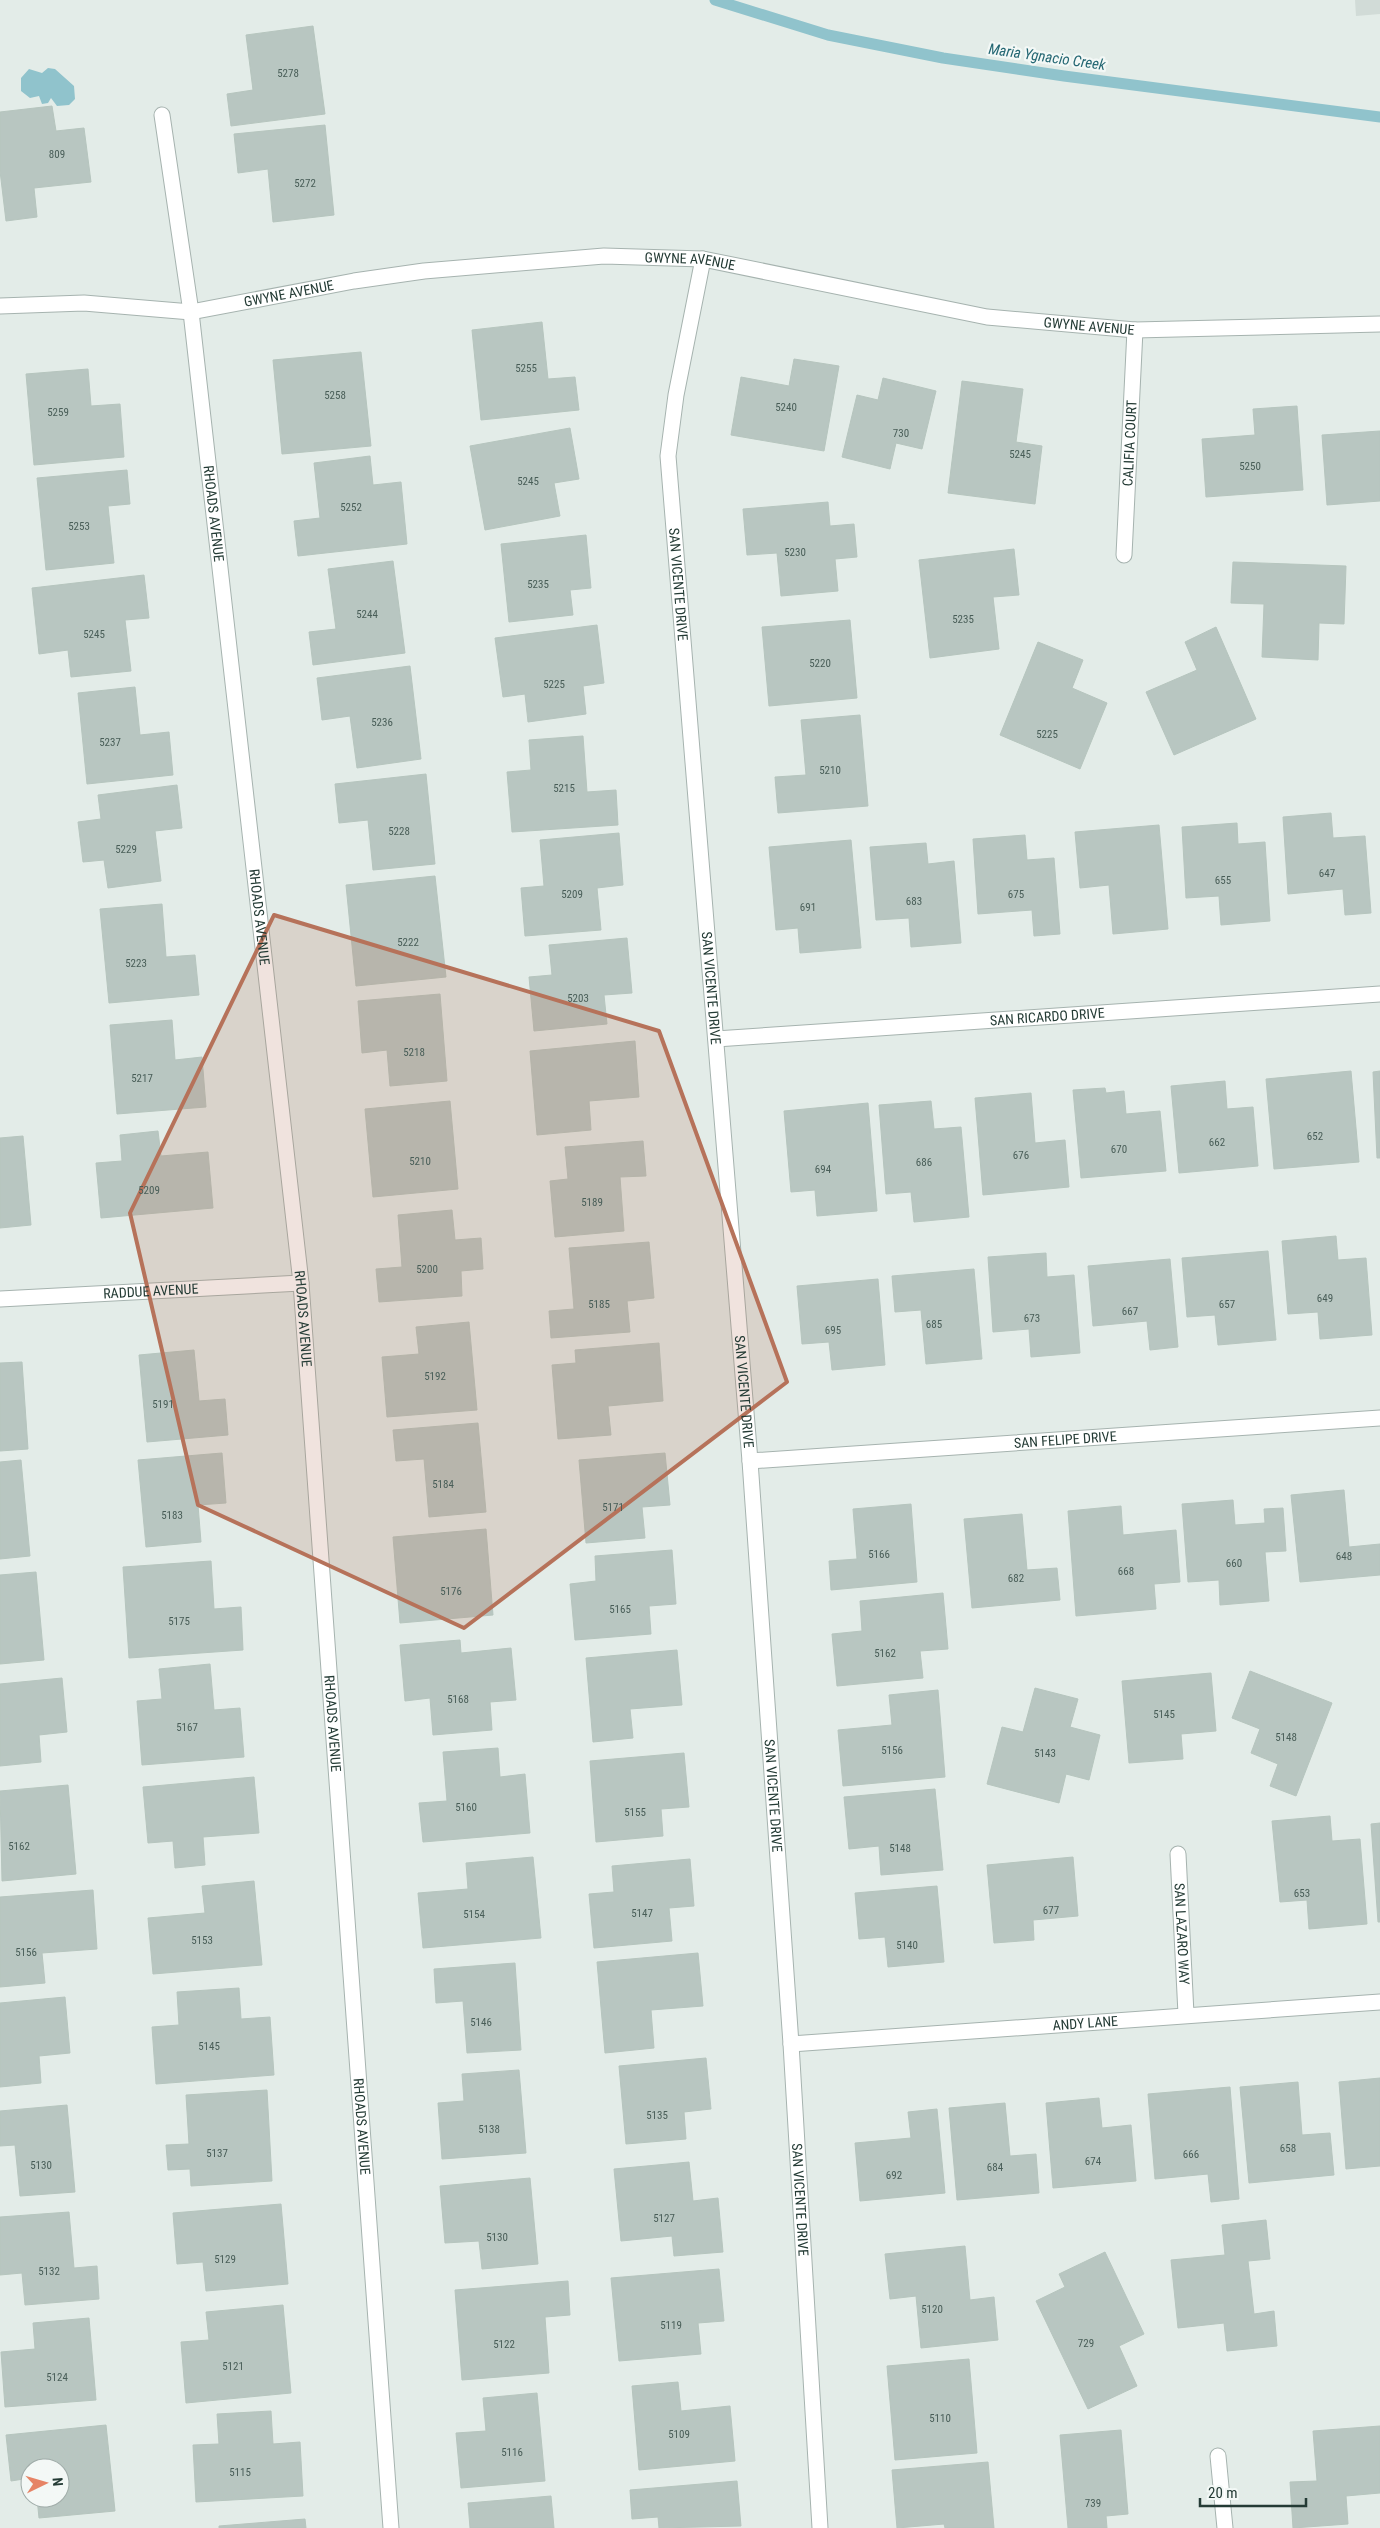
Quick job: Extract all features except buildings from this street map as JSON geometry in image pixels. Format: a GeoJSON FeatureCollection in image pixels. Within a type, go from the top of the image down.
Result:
{"type":"FeatureCollection","features":[{"type":"Feature","properties":{"kind":"street","name":"RHOADS AVENUE"},"geometry":{"type":"LineString","coordinates":[[162,115],[191,312],[301,1282],[391,2528]]}},
{"type":"Feature","properties":{"kind":"street","name":"GWYNE AVENUE"},"geometry":{"type":"LineString","coordinates":[[0,306],[84,303],[191,312],[354,281],[479,265],[604,256],[703,258],[987,317],[1135,330],[1380,324]]}},
{"type":"Feature","properties":{"kind":"street","name":"SAN VICENTE DRIVE"},"geometry":{"type":"LineString","coordinates":[[703,258],[676,395],[668,456],[750,1461],[791,2044],[820,2528]]}},
{"type":"Feature","properties":{"kind":"street","name":"CALIFIA COURT"},"geometry":{"type":"LineString","coordinates":[[1124,555],[1135,330]]}},
{"type":"Feature","properties":{"kind":"street","name":"SAN RICARDO DRIVE"},"geometry":{"type":"LineString","coordinates":[[716,1039],[1380,994]]}},
{"type":"Feature","properties":{"kind":"street","name":"RADDUE AVENUE"},"geometry":{"type":"LineString","coordinates":[[0,1299],[301,1282]]}},
{"type":"Feature","properties":{"kind":"street","name":"SAN FELIPE DRIVE"},"geometry":{"type":"LineString","coordinates":[[750,1461],[1380,1418]]}},
{"type":"Feature","properties":{"kind":"street","name":"SAN LAZARO WAY"},"geometry":{"type":"LineString","coordinates":[[1178,1854],[1186,2014]]}},
{"type":"Feature","properties":{"kind":"street","name":"ANDY LANE"},"geometry":{"type":"LineString","coordinates":[[791,2044],[1186,2014],[1380,2002]]}},
{"type":"Feature","properties":{"kind":"street"},"geometry":{"type":"LineString","coordinates":[[1218,2456],[1225,2528]]}},
{"type":"Feature","properties":{"kind":"highlighted area"},"geometry":{"type":"Polygon","coordinates":[[[274,915],[659,1031],[787,1382],[464,1628],[198,1505],[130,1213],[274,915]]]}},
{"type":"Feature","properties":{"kind":"shaded area"},"geometry":{"type":"Polygon","coordinates":[[[1355,0],[1380,0],[1380,14],[1356,16],[1355,0]]]}},
{"type":"Feature","properties":{"kind":"water"},"geometry":{"type":"Polygon","coordinates":[[[48,68],[55,69],[74,86],[75,99],[69,105],[57,106],[51,98],[48,103],[42,104],[39,96],[30,98],[21,91],[21,78],[29,69],[42,73],[48,68]]]}},
{"type":"Feature","properties":{"kind":"waterway","name":"Maria Ygnacio Creek"},"geometry":{"type":"LineString","coordinates":[[715,0],[828,35],[943,58],[1064,76],[1380,117]]}}]}
